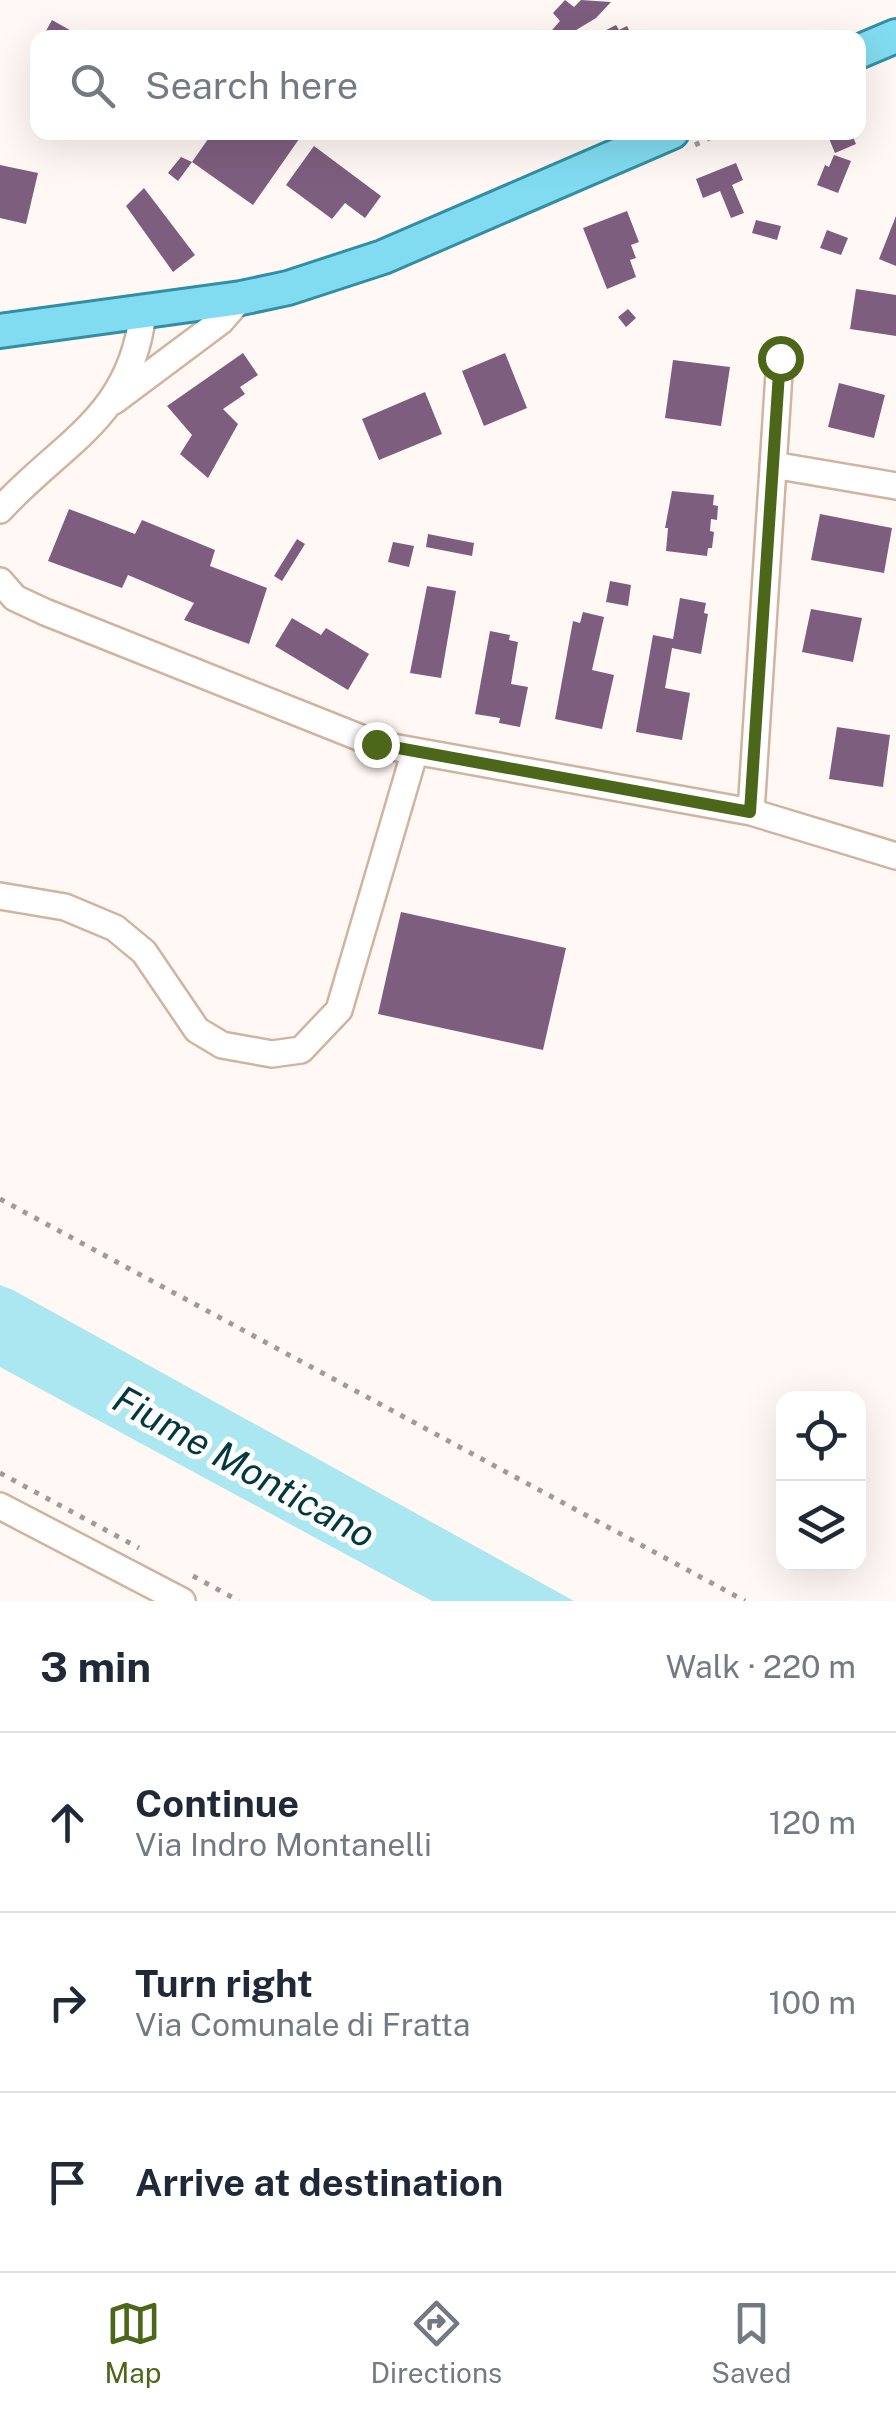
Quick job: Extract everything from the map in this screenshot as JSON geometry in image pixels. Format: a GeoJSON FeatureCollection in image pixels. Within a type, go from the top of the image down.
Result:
{"type":"FeatureCollection","features":[{"type":"Feature","properties":{"kind":"main road"},"geometry":{"type":"LineString","coordinates":[[866,49],[896,36]]}},
{"type":"Feature","properties":{"kind":"main road"},"geometry":{"type":"LineString","coordinates":[[0,332],[288,288],[383,257],[654,140]]}},
{"type":"Feature","properties":{"kind":"street"},"geometry":{"type":"LineString","coordinates":[[110,404],[221,321],[240,298]]}},
{"type":"Feature","properties":{"kind":"street"},"geometry":{"type":"LineString","coordinates":[[0,510],[92,428],[110,404],[140,341],[143,312]]}},
{"type":"Feature","properties":{"kind":"street"},"geometry":{"type":"LineString","coordinates":[[750,812],[780,358]]}},
{"type":"Feature","properties":{"kind":"street"},"geometry":{"type":"LineString","coordinates":[[773,465],[896,486]]}},
{"type":"Feature","properties":{"kind":"street"},"geometry":{"type":"LineString","coordinates":[[0,581],[15,598],[45,612],[376,744],[750,812],[896,856]]}},
{"type":"Feature","properties":{"kind":"street"},"geometry":{"type":"LineString","coordinates":[[0,896],[65,907],[115,928],[144,952],[196,1030],[222,1044],[272,1054],[301,1050],[340,1010],[414,751]]}},
{"type":"Feature","properties":{"kind":"street"},"geometry":{"type":"LineString","coordinates":[[0,1506],[182,1601]]}},
{"type":"Feature","properties":{"kind":"path"},"geometry":{"type":"LineString","coordinates":[[0,1199],[745,1601]]}},
{"type":"Feature","properties":{"kind":"path"},"geometry":{"type":"LineString","coordinates":[[0,1473],[154,1555]]}},
{"type":"Feature","properties":{"kind":"path"},"geometry":{"type":"LineString","coordinates":[[188,1574],[239,1601]]}},
{"type":"Feature","properties":{"kind":"water","name":"Fiume Monticano"},"geometry":{"type":"Polygon","coordinates":[[[0,1285],[574,1601],[432,1601],[0,1367],[0,1285]]]}},
{"type":"Feature","properties":{"kind":"building"},"geometry":{"type":"Polygon","coordinates":[[[565,0],[574,7],[581,0],[611,2],[596,18],[576,30],[552,30],[560,21],[553,13],[565,0]]]}},
{"type":"Feature","properties":{"kind":"building"},"geometry":{"type":"Polygon","coordinates":[[[52,20],[70,30],[46,30],[52,20]]]}},
{"type":"Feature","properties":{"kind":"building"},"geometry":{"type":"Polygon","coordinates":[[[207,140],[298,140],[253,205],[192,162],[207,140]]]}},
{"type":"Feature","properties":{"kind":"building"},"geometry":{"type":"Polygon","coordinates":[[[830,140],[854,140],[856,144],[835,153],[830,140]]]}},
{"type":"Feature","properties":{"kind":"building"},"geometry":{"type":"Polygon","coordinates":[[[314,146],[381,196],[365,218],[345,203],[332,219],[286,185],[314,146]]]}},
{"type":"Feature","properties":{"kind":"building"},"geometry":{"type":"Polygon","coordinates":[[[834,155],[851,161],[838,193],[817,185],[834,155]]]}},
{"type":"Feature","properties":{"kind":"building"},"geometry":{"type":"Polygon","coordinates":[[[181,157],[192,162],[178,181],[168,173],[181,157]]]}},
{"type":"Feature","properties":{"kind":"building"},"geometry":{"type":"Polygon","coordinates":[[[736,163],[743,180],[732,185],[744,213],[731,218],[720,191],[703,198],[696,179],[736,163]]]}},
{"type":"Feature","properties":{"kind":"building"},"geometry":{"type":"Polygon","coordinates":[[[0,165],[38,173],[26,224],[0,218],[0,165]]]}},
{"type":"Feature","properties":{"kind":"building"},"geometry":{"type":"Polygon","coordinates":[[[144,188],[195,255],[173,272],[126,206],[144,188]]]}},
{"type":"Feature","properties":{"kind":"building"},"geometry":{"type":"Polygon","coordinates":[[[627,211],[639,242],[631,245],[636,258],[630,260],[636,277],[607,289],[583,228],[627,211]]]}},
{"type":"Feature","properties":{"kind":"building"},"geometry":{"type":"Polygon","coordinates":[[[896,216],[896,266],[879,259],[896,216]]]}},
{"type":"Feature","properties":{"kind":"building"},"geometry":{"type":"Polygon","coordinates":[[[756,220],[781,226],[777,240],[752,233],[756,220]]]}},
{"type":"Feature","properties":{"kind":"building"},"geometry":{"type":"Polygon","coordinates":[[[827,230],[848,238],[841,255],[820,248],[827,230]]]}},
{"type":"Feature","properties":{"kind":"building"},"geometry":{"type":"Polygon","coordinates":[[[856,289],[896,295],[896,336],[850,329],[856,289]]]}},
{"type":"Feature","properties":{"kind":"building"},"geometry":{"type":"Polygon","coordinates":[[[628,309],[636,318],[626,327],[618,317],[628,309]]]}},
{"type":"Feature","properties":{"kind":"building"},"geometry":{"type":"Polygon","coordinates":[[[243,353],[258,375],[240,387],[245,394],[223,409],[238,424],[208,478],[180,454],[192,435],[167,406],[243,353]]]}},
{"type":"Feature","properties":{"kind":"building"},"geometry":{"type":"Polygon","coordinates":[[[505,353],[527,408],[484,426],[462,371],[505,353]]]}},
{"type":"Feature","properties":{"kind":"building"},"geometry":{"type":"Polygon","coordinates":[[[673,360],[730,367],[721,426],[665,418],[673,360]]]}},
{"type":"Feature","properties":{"kind":"building"},"geometry":{"type":"Polygon","coordinates":[[[839,383],[885,395],[874,438],[828,427],[839,383]]]}},
{"type":"Feature","properties":{"kind":"building"},"geometry":{"type":"Polygon","coordinates":[[[425,392],[442,434],[379,460],[362,419],[425,392]]]}},
{"type":"Feature","properties":{"kind":"building"},"geometry":{"type":"Polygon","coordinates":[[[672,491],[714,495],[717,520],[711,519],[710,531],[714,532],[707,556],[666,551],[665,528],[672,491]]]}},
{"type":"Feature","properties":{"kind":"building"},"geometry":{"type":"Polygon","coordinates":[[[69,509],[135,534],[142,520],[215,550],[210,566],[267,588],[249,644],[184,620],[194,603],[128,575],[122,588],[48,561],[69,509]]]}},
{"type":"Feature","properties":{"kind":"building"},"geometry":{"type":"Polygon","coordinates":[[[820,514],[892,528],[884,573],[811,560],[820,514]]]}},
{"type":"Feature","properties":{"kind":"building"},"geometry":{"type":"Polygon","coordinates":[[[428,534],[474,543],[472,556],[426,547],[428,534]]]}},
{"type":"Feature","properties":{"kind":"building"},"geometry":{"type":"Polygon","coordinates":[[[297,539],[305,544],[282,581],[274,576],[297,539]]]}},
{"type":"Feature","properties":{"kind":"building"},"geometry":{"type":"Polygon","coordinates":[[[393,542],[414,546],[409,567],[388,562],[393,542]]]}},
{"type":"Feature","properties":{"kind":"building"},"geometry":{"type":"Polygon","coordinates":[[[610,581],[631,585],[628,606],[606,602],[610,581]]]}},
{"type":"Feature","properties":{"kind":"building"},"geometry":{"type":"Polygon","coordinates":[[[427,586],[456,591],[441,678],[410,673],[427,586]]]}},
{"type":"Feature","properties":{"kind":"building"},"geometry":{"type":"Polygon","coordinates":[[[680,598],[706,603],[704,613],[708,614],[701,654],[672,648],[665,688],[690,693],[682,740],[636,732],[653,635],[673,639],[680,598]]]}},
{"type":"Feature","properties":{"kind":"building"},"geometry":{"type":"Polygon","coordinates":[[[811,609],[862,618],[853,662],[802,652],[811,609]]]}},
{"type":"Feature","properties":{"kind":"building"},"geometry":{"type":"Polygon","coordinates":[[[583,612],[604,617],[592,670],[614,675],[602,729],[555,719],[573,621],[580,623],[583,612]]]}},
{"type":"Feature","properties":{"kind":"building"},"geometry":{"type":"Polygon","coordinates":[[[292,618],[321,635],[326,628],[369,654],[348,690],[275,646],[292,618]]]}},
{"type":"Feature","properties":{"kind":"building"},"geometry":{"type":"Polygon","coordinates":[[[490,631],[510,635],[509,640],[518,642],[511,684],[528,687],[520,727],[499,723],[500,718],[475,714],[490,631]]]}},
{"type":"Feature","properties":{"kind":"building"},"geometry":{"type":"Polygon","coordinates":[[[837,727],[890,735],[883,787],[829,779],[837,727]]]}},
{"type":"Feature","properties":{"kind":"building"},"geometry":{"type":"Polygon","coordinates":[[[401,912],[566,948],[543,1050],[378,1014],[401,912]]]}},
{"type":"Feature","properties":{"kind":"route"},"geometry":{"type":"LineString","coordinates":[[376,744],[750,812],[780,358]]}}]}
